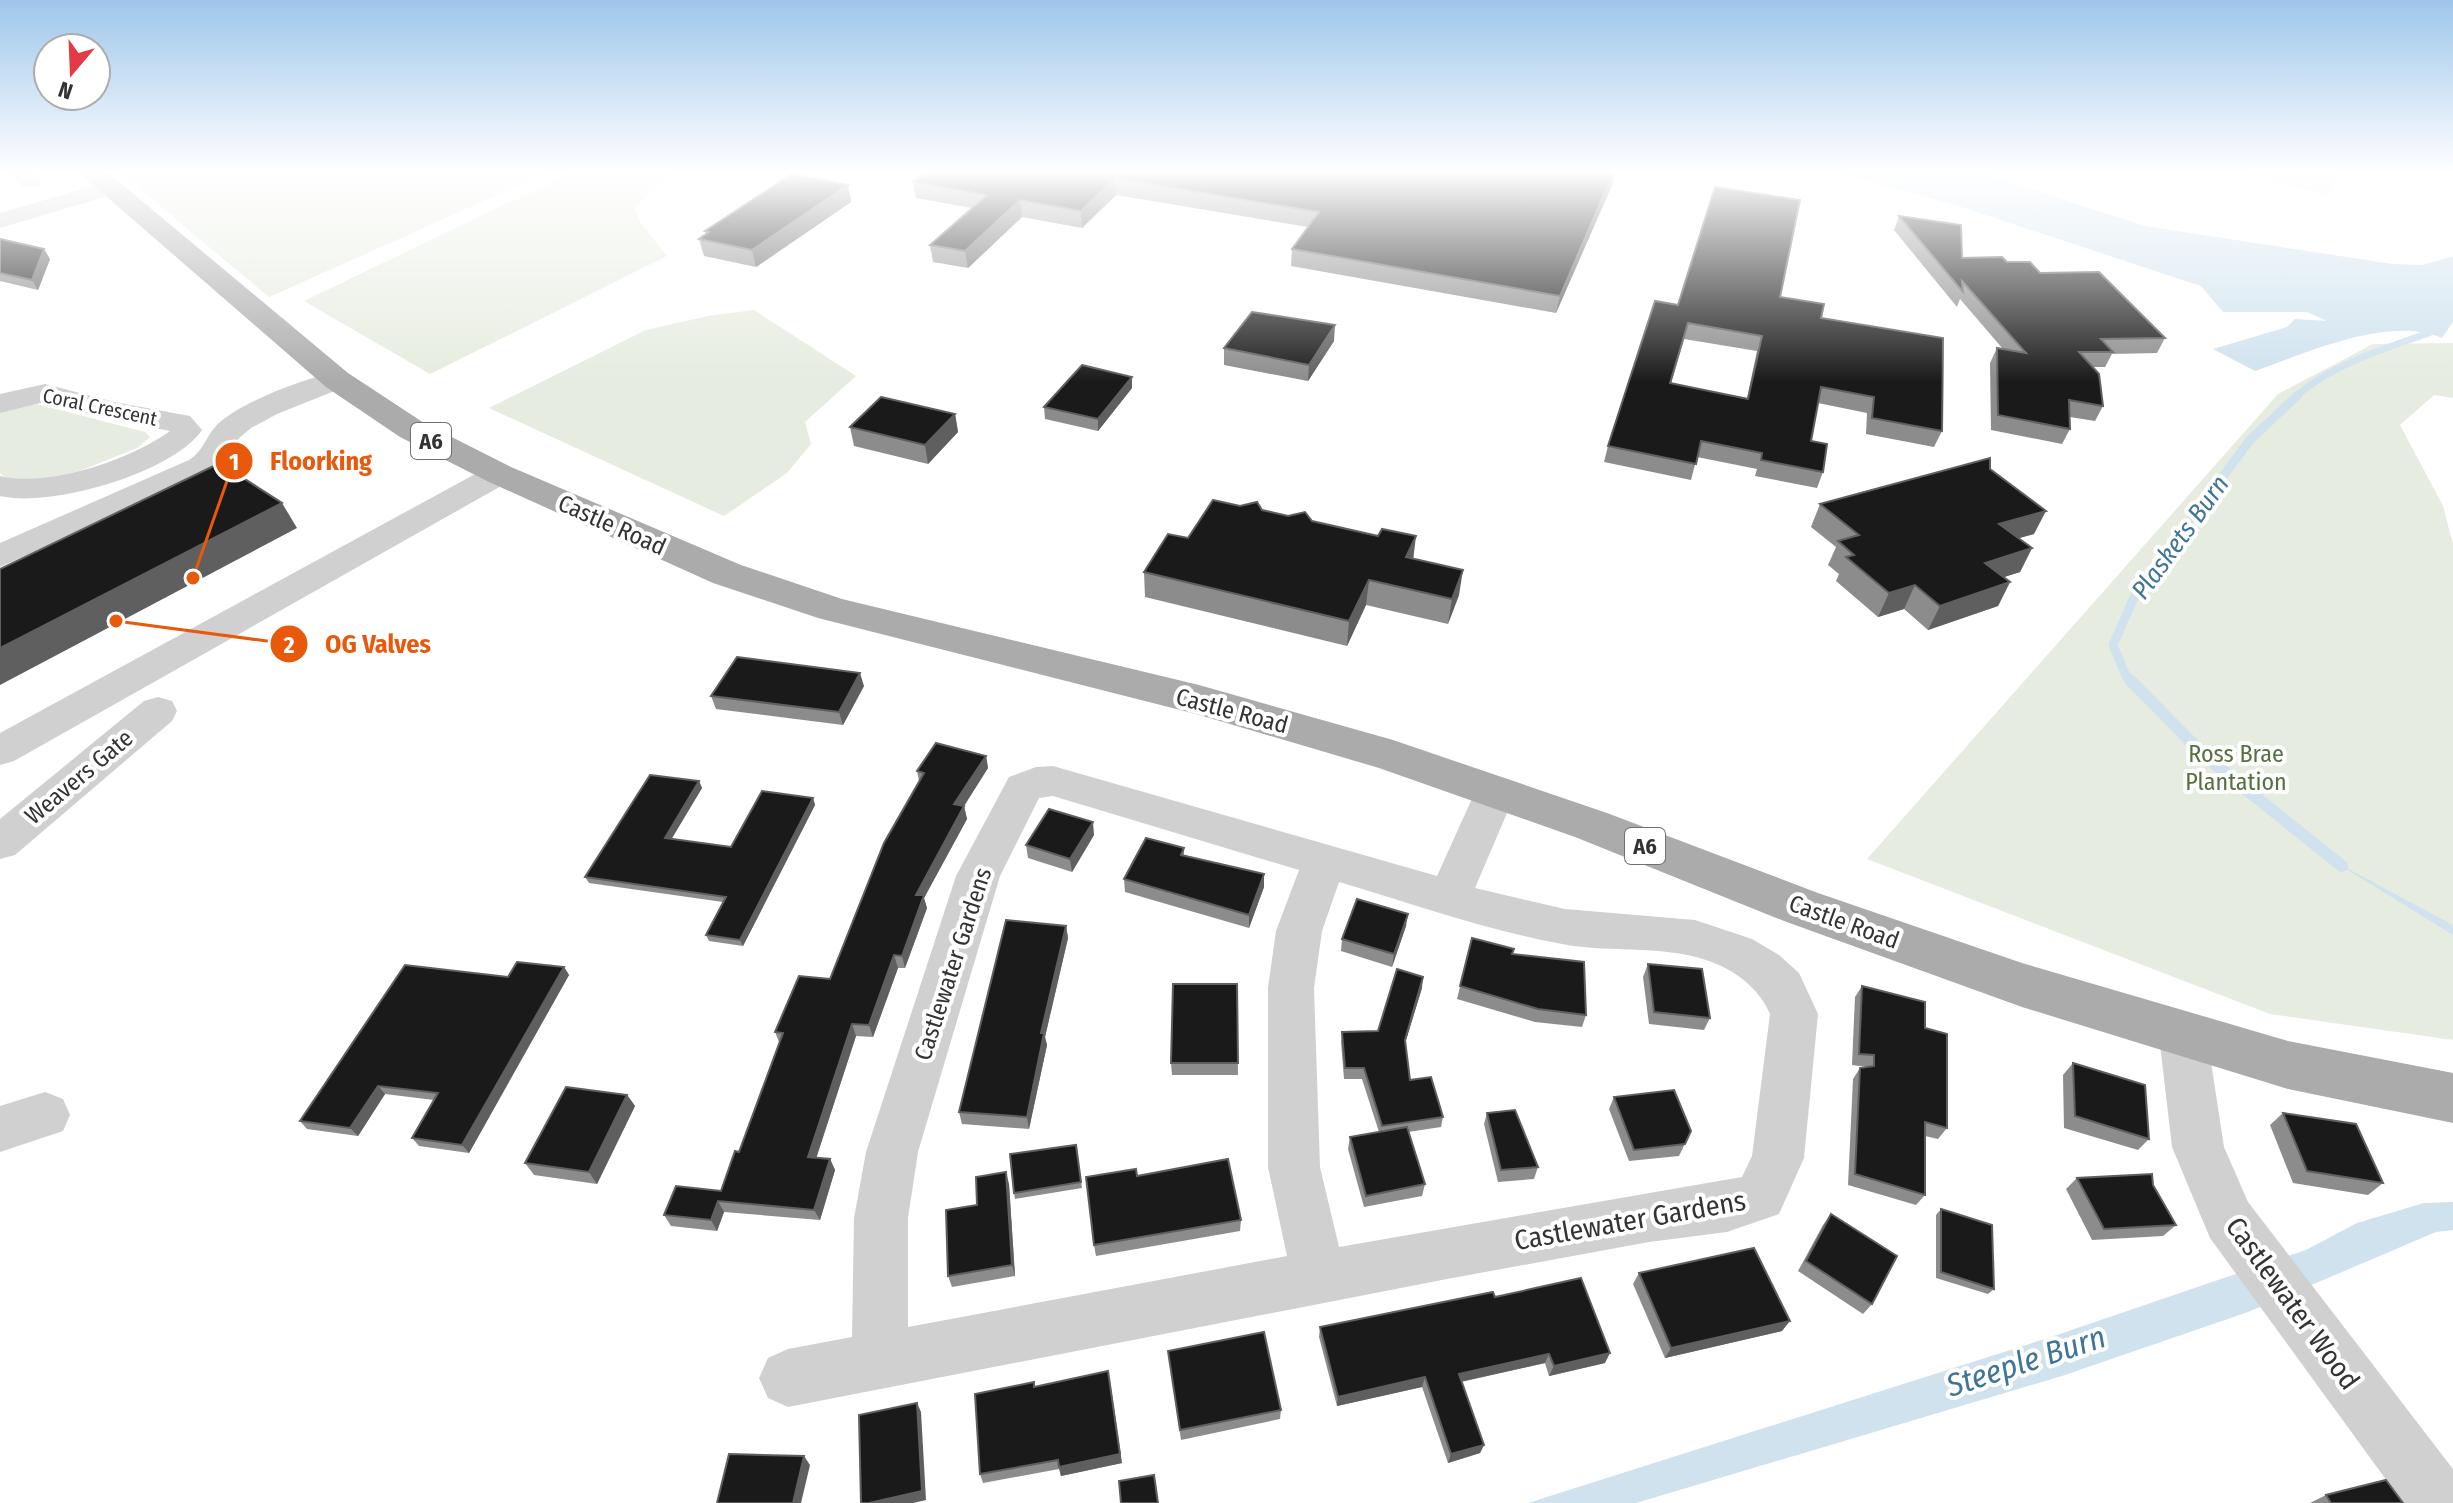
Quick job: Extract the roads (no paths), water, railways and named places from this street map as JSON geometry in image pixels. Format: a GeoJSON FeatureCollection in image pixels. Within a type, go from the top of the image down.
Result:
{"type":"FeatureCollection","features":[{"type":"Feature","properties":{"kind":"main road","name":"Castle Road"},"geometry":{"type":"LineString","coordinates":[[172,241],[337,380],[412,430],[499,474],[670,551],[774,592],[1199,700],[1393,756],[1591,825],[1801,907],[2022,985],[2183,1036],[2288,1065],[2453,1098]]}},
{"type":"Feature","properties":{"kind":"street"},"geometry":{"type":"LineString","coordinates":[[0,556],[200,467],[219,454],[223,438],[250,416],[337,380]]}},
{"type":"Feature","properties":{"kind":"street","name":"Coral Crescent"},"geometry":{"type":"LineString","coordinates":[[0,404],[45,393],[112,411],[179,423],[187,430],[182,439]]}},
{"type":"Feature","properties":{"kind":"street","name":"Coral Crescent"},"geometry":{"type":"LineString","coordinates":[[0,486],[15,490],[51,487],[148,455],[182,439],[223,438]]}},
{"type":"Feature","properties":{"kind":"street"},"geometry":{"type":"LineString","coordinates":[[0,751],[499,474]]}},
{"type":"Feature","properties":{"kind":"street","name":"Weavers Gate"},"geometry":{"type":"LineString","coordinates":[[0,843],[158,711]]}},
{"type":"Feature","properties":{"kind":"street","name":"Castlewater Gardens"},"geometry":{"type":"LineString","coordinates":[[788,1378],[880,1361],[1319,1279],[1649,1217],[1727,1207],[1760,1196],[1778,1158],[1794,1014],[1782,987],[1763,969],[1736,952],[1695,938],[1565,927],[1449,898],[1053,781],[1036,782],[1024,788],[978,876],[892,1152],[881,1218],[880,1361]]}},
{"type":"Feature","properties":{"kind":"street"},"geometry":{"type":"LineString","coordinates":[[1449,898],[1495,792]]}},
{"type":"Feature","properties":{"kind":"street"},"geometry":{"type":"LineString","coordinates":[[1319,1279],[1294,1167],[1291,988],[1299,931],[1324,862]]}},
{"type":"Feature","properties":{"kind":"street","name":"Castlewater Wood"},"geometry":{"type":"LineString","coordinates":[[2183,1036],[2198,1147],[2212,1186],[2245,1244],[2441,1503]]}},
{"type":"Feature","properties":{"kind":"water"},"geometry":{"type":"Polygon","coordinates":[[[2065,241],[2243,241],[2392,264],[2423,265],[2453,256],[2453,322],[2442,338],[2421,332],[2373,334],[2348,339],[2255,371],[2213,349],[2287,327],[2295,319],[2327,321],[2307,312],[2223,312],[2201,286],[2065,241]]]}},
{"type":"Feature","properties":{"kind":"water"},"geometry":{"type":"Polygon","coordinates":[[[2330,859],[2453,925],[2453,935],[2330,859]]]}},
{"type":"Feature","properties":{"kind":"water","name":"Steeple Burn"},"geometry":{"type":"Polygon","coordinates":[[[2453,1202],[2453,1230],[2436,1232],[2248,1312],[2062,1376],[1636,1503],[1528,1503],[2048,1338],[2306,1250],[2357,1223],[2424,1203],[2453,1202]]]}},
{"type":"Feature","properties":{"kind":"waterway","name":"Plaskets Burn"},"geometry":{"type":"LineString","coordinates":[[2296,397],[2341,367],[2429,333],[2433,320]]}},
{"type":"Feature","properties":{"kind":"waterway","name":"Plaskets Burn"},"geometry":{"type":"LineString","coordinates":[[2130,680],[2113,645],[2136,593],[2250,440],[2298,395]]}},
{"type":"Feature","properties":{"kind":"waterway","name":"Plaskets Burn"},"geometry":{"type":"LineString","coordinates":[[2130,680],[2207,758],[2342,866]]}},
{"type":"Feature","properties":{"kind":"place","name":"Floorking"},"geometry":{"type":"Point","coordinates":[193,578]}},
{"type":"Feature","properties":{"kind":"place","name":"OG Valves"},"geometry":{"type":"Point","coordinates":[116,621]}},
{"type":"Feature","properties":{"kind":"park label","name":"Ross Brae Plantation"},"geometry":{"type":"Point","coordinates":[2236,768]}}]}
